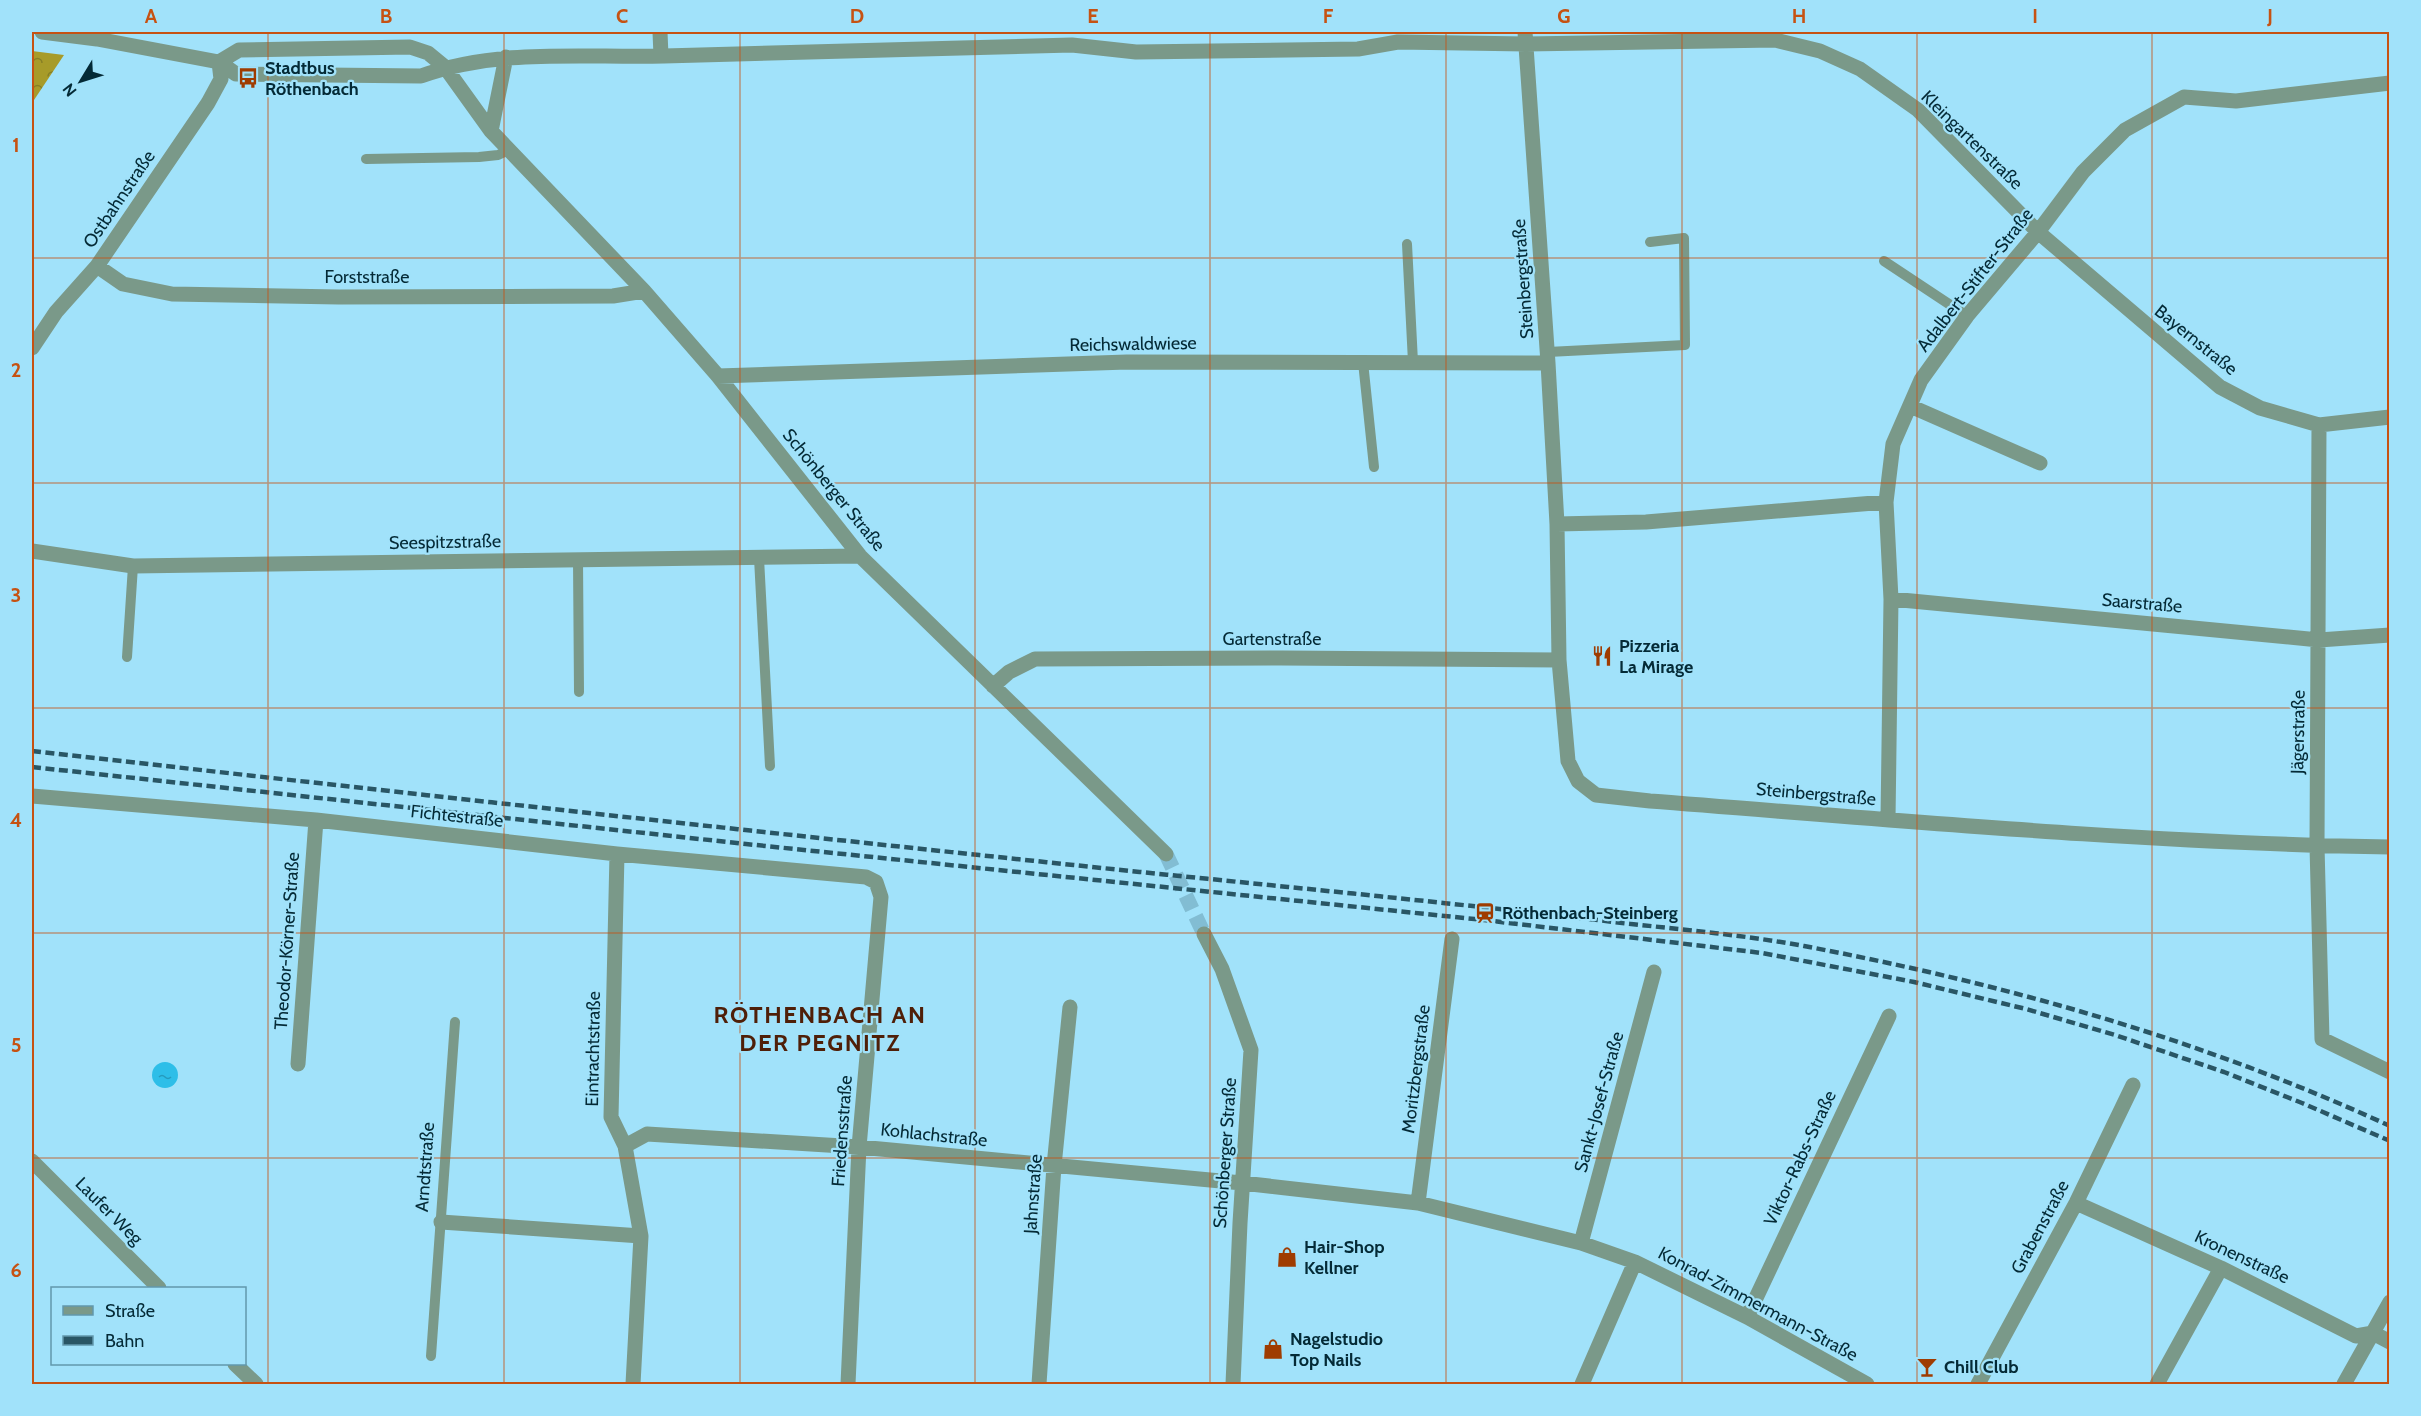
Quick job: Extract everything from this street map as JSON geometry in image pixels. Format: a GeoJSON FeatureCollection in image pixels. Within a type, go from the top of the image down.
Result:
{"type":"FeatureCollection","features":[{"type":"Feature","properties":{"kind":"street","name":"Kleingartenstraße"},"geometry":{"type":"LineString","coordinates":[[42,32],[97,35],[219,62],[236,74],[421,76],[445,67],[506,57],[661,57],[1072,45],[1136,52],[1358,49],[1398,42],[1526,38],[1776,36],[1820,51],[1860,69],[1918,110],[2038,232]]}},
{"type":"Feature","properties":{"kind":"street"},"geometry":{"type":"LineString","coordinates":[[660,32],[661,57]]}},
{"type":"Feature","properties":{"kind":"street","name":"Steinbergstraße"},"geometry":{"type":"LineString","coordinates":[[1526,38],[1557,524],[1559,660],[1568,762],[1578,781],[1596,795],[1888,820],[2316,846],[2390,847]]}},
{"type":"Feature","properties":{"kind":"street"},"geometry":{"type":"LineString","coordinates":[[219,62],[239,50],[410,47],[428,53],[445,67]]}},
{"type":"Feature","properties":{"kind":"street"},"geometry":{"type":"LineString","coordinates":[[491,131],[506,57]]}},
{"type":"Feature","properties":{"kind":"street","name":"Ostbahnstraße"},"geometry":{"type":"LineString","coordinates":[[32,348],[56,312],[97,266],[208,103],[221,79],[219,62]]}},
{"type":"Feature","properties":{"kind":"street","name":"Schönberger Straße"},"geometry":{"type":"LineString","coordinates":[[445,67],[491,131],[644,291],[718,376],[860,556],[1166,854]]}},
{"type":"Feature","properties":{"kind":"street","name":"Adalbert-Stifter-Straße"},"geometry":{"type":"LineString","coordinates":[[1888,820],[1891,599],[1886,502],[1893,444],[1921,380],[1967,316],[2038,232],[2083,172],[2125,130],[2184,96],[2236,101],[2390,83]]}},
{"type":"Feature","properties":{"kind":"street","name":"Bayernstraße"},"geometry":{"type":"LineString","coordinates":[[2038,232],[2220,387],[2260,408],[2319,425],[2390,417]]}},
{"type":"Feature","properties":{"kind":"street","name":"Forststraße"},"geometry":{"type":"LineString","coordinates":[[97,266],[123,284],[172,294],[339,297],[603,296],[644,291]]}},
{"type":"Feature","properties":{"kind":"street","name":"Reichswaldwiese"},"geometry":{"type":"LineString","coordinates":[[718,376],[1127,362],[1413,362],[1548,357]]}},
{"type":"Feature","properties":{"kind":"street"},"geometry":{"type":"LineString","coordinates":[[1910,406],[2040,463]]}},
{"type":"Feature","properties":{"kind":"street","name":"Jägerstraße"},"geometry":{"type":"LineString","coordinates":[[2319,425],[2316,846],[2322,1039],[2390,1072]]}},
{"type":"Feature","properties":{"kind":"street"},"geometry":{"type":"LineString","coordinates":[[1557,524],[1646,522],[1886,502]]}},
{"type":"Feature","properties":{"kind":"street","name":"Seespitzstraße"},"geometry":{"type":"LineString","coordinates":[[32,551],[133,566],[860,556]]}},
{"type":"Feature","properties":{"kind":"street","name":"Saarstraße"},"geometry":{"type":"LineString","coordinates":[[1891,599],[2319,640],[2390,635]]}},
{"type":"Feature","properties":{"kind":"street","name":"Gartenstraße"},"geometry":{"type":"LineString","coordinates":[[993,686],[1009,672],[1035,659],[1559,660]]}},
{"type":"Feature","properties":{"kind":"street","name":"Fichtestraße"},"geometry":{"type":"LineString","coordinates":[[32,796],[316,820],[617,854],[866,877],[876,882]]}},
{"type":"Feature","properties":{"kind":"street","name":"Theodor-Körner-Straße"},"geometry":{"type":"LineString","coordinates":[[298,1064],[316,820]]}},
{"type":"Feature","properties":{"kind":"street","name":"Eintrachtstraße"},"geometry":{"type":"LineString","coordinates":[[617,854],[611,1117],[625,1146],[641,1236],[633,1384]]}},
{"type":"Feature","properties":{"kind":"street","name":"Friedensstraße"},"geometry":{"type":"LineString","coordinates":[[848,1384],[859,1148],[881,897],[876,882]]}},
{"type":"Feature","properties":{"kind":"street","name":"Schönberger Straße"},"geometry":{"type":"LineString","coordinates":[[1204,934],[1222,969],[1251,1050],[1242,1183],[1233,1384]]}},
{"type":"Feature","properties":{"kind":"street","name":"Moritzbergstraße"},"geometry":{"type":"LineString","coordinates":[[1418,1203],[1452,939]]}},
{"type":"Feature","properties":{"kind":"street","name":"Sankt-Josef-Straße"},"geometry":{"type":"LineString","coordinates":[[1581,1243],[1654,972]]}},
{"type":"Feature","properties":{"kind":"street","name":"Jahnstraße"},"geometry":{"type":"LineString","coordinates":[[1039,1384],[1054,1166],[1070,1007]]}},
{"type":"Feature","properties":{"kind":"street","name":"Viktor-Rabs-Straße"},"geometry":{"type":"LineString","coordinates":[[1747,1317],[1889,1016]]}},
{"type":"Feature","properties":{"kind":"street","name":"Grabenstraße"},"geometry":{"type":"LineString","coordinates":[[1978,1384],[2076,1203],[2133,1085]]}},
{"type":"Feature","properties":{"kind":"street","name":"Kohlachstraße"},"geometry":{"type":"LineString","coordinates":[[625,1146],[646,1134],[859,1148],[1242,1183]]}},
{"type":"Feature","properties":{"kind":"street","name":"Laufer Weg"},"geometry":{"type":"LineString","coordinates":[[32,1161],[158,1287]]}},
{"type":"Feature","properties":{"kind":"street","name":"Konrad-Zimmermann-Straße"},"geometry":{"type":"LineString","coordinates":[[1242,1183],[1418,1203],[1581,1243],[1635,1262],[1747,1317],[1867,1384]]}},
{"type":"Feature","properties":{"kind":"street","name":"Kronenstraße"},"geometry":{"type":"LineString","coordinates":[[2076,1203],[2221,1268],[2356,1336],[2373,1333],[2390,1342]]}},
{"type":"Feature","properties":{"kind":"street","name":"Arndtstraße"},"geometry":{"type":"LineString","coordinates":[[441,1222],[641,1236]]}},
{"type":"Feature","properties":{"kind":"street"},"geometry":{"type":"LineString","coordinates":[[1582,1384],[1635,1262]]}},
{"type":"Feature","properties":{"kind":"street"},"geometry":{"type":"LineString","coordinates":[[2157,1384],[2221,1268]]}},
{"type":"Feature","properties":{"kind":"street"},"geometry":{"type":"LineString","coordinates":[[2344,1384],[2390,1302]]}},
{"type":"Feature","properties":{"kind":"street"},"geometry":{"type":"LineString","coordinates":[[236,1365],[256,1384]]}},
{"type":"Feature","properties":{"kind":"lane"},"geometry":{"type":"LineString","coordinates":[[366,159],[479,157],[508,150]]}},
{"type":"Feature","properties":{"kind":"lane"},"geometry":{"type":"LineString","coordinates":[[1548,357],[1685,345],[1683,328],[1684,238],[1650,243]]}},
{"type":"Feature","properties":{"kind":"lane"},"geometry":{"type":"LineString","coordinates":[[1407,244],[1413,362]]}},
{"type":"Feature","properties":{"kind":"lane"},"geometry":{"type":"LineString","coordinates":[[1884,261],[1967,316]]}},
{"type":"Feature","properties":{"kind":"lane"},"geometry":{"type":"LineString","coordinates":[[1363,362],[1374,467]]}},
{"type":"Feature","properties":{"kind":"lane"},"geometry":{"type":"LineString","coordinates":[[759,558],[770,766]]}},
{"type":"Feature","properties":{"kind":"lane"},"geometry":{"type":"LineString","coordinates":[[578,560],[579,692]]}},
{"type":"Feature","properties":{"kind":"lane"},"geometry":{"type":"LineString","coordinates":[[128,657],[133,566]]}},
{"type":"Feature","properties":{"kind":"lane","name":"Arndtstraße"},"geometry":{"type":"LineString","coordinates":[[441,1222],[454,1022]]}},
{"type":"Feature","properties":{"kind":"lane"},"geometry":{"type":"LineString","coordinates":[[431,1356],[441,1222]]}},
{"type":"Feature","properties":{"kind":"green space"},"geometry":{"type":"Polygon","coordinates":[[[32,51],[64,55],[32,103],[32,51]]]}},
{"type":"Feature","properties":{"kind":"water"},"geometry":{"type":"Polygon","coordinates":[[[165,1062],[174,1066],[178,1075],[174,1084],[165,1088],[156,1084],[152,1075],[156,1066],[165,1062]]]}},
{"type":"Feature","properties":{"kind":"tunnel"},"geometry":{"type":"LineString","coordinates":[[1166,854],[1204,934]]}},
{"type":"Feature","properties":{"kind":"railway"},"geometry":{"type":"LineString","coordinates":[[32,751],[849,841],[1530,912],[1777,941],[1954,978],[2103,1018],[2248,1067],[2390,1126]]}},
{"type":"Feature","properties":{"kind":"railway"},"geometry":{"type":"LineString","coordinates":[[32,767],[1484,920],[1762,953],[1914,982],[2026,1009],[2115,1035],[2224,1072],[2390,1141]]}},
{"type":"Feature","properties":{"kind":"place","name":"Stadtbus Röthenbach"},"geometry":{"type":"Point","coordinates":[248,78]}},
{"type":"Feature","properties":{"kind":"place","name":"Pizzeria La Mirage"},"geometry":{"type":"Point","coordinates":[1602,656]}},
{"type":"Feature","properties":{"kind":"place","name":"Röthenbach-Steinberg"},"geometry":{"type":"Point","coordinates":[1485,913]}},
{"type":"Feature","properties":{"kind":"place","name":"Hair-Shop Kellner"},"geometry":{"type":"Point","coordinates":[1287,1257]}},
{"type":"Feature","properties":{"kind":"place","name":"Nagelstudio Top Nails"},"geometry":{"type":"Point","coordinates":[1273,1349]}},
{"type":"Feature","properties":{"kind":"place","name":"Chill Club"},"geometry":{"type":"Point","coordinates":[1927,1367]}},
{"type":"Feature","properties":{"kind":"district","name":"RÖTHENBACH AN DER PEGNITZ"},"geometry":{"type":"Point","coordinates":[820,1029]}}]}
